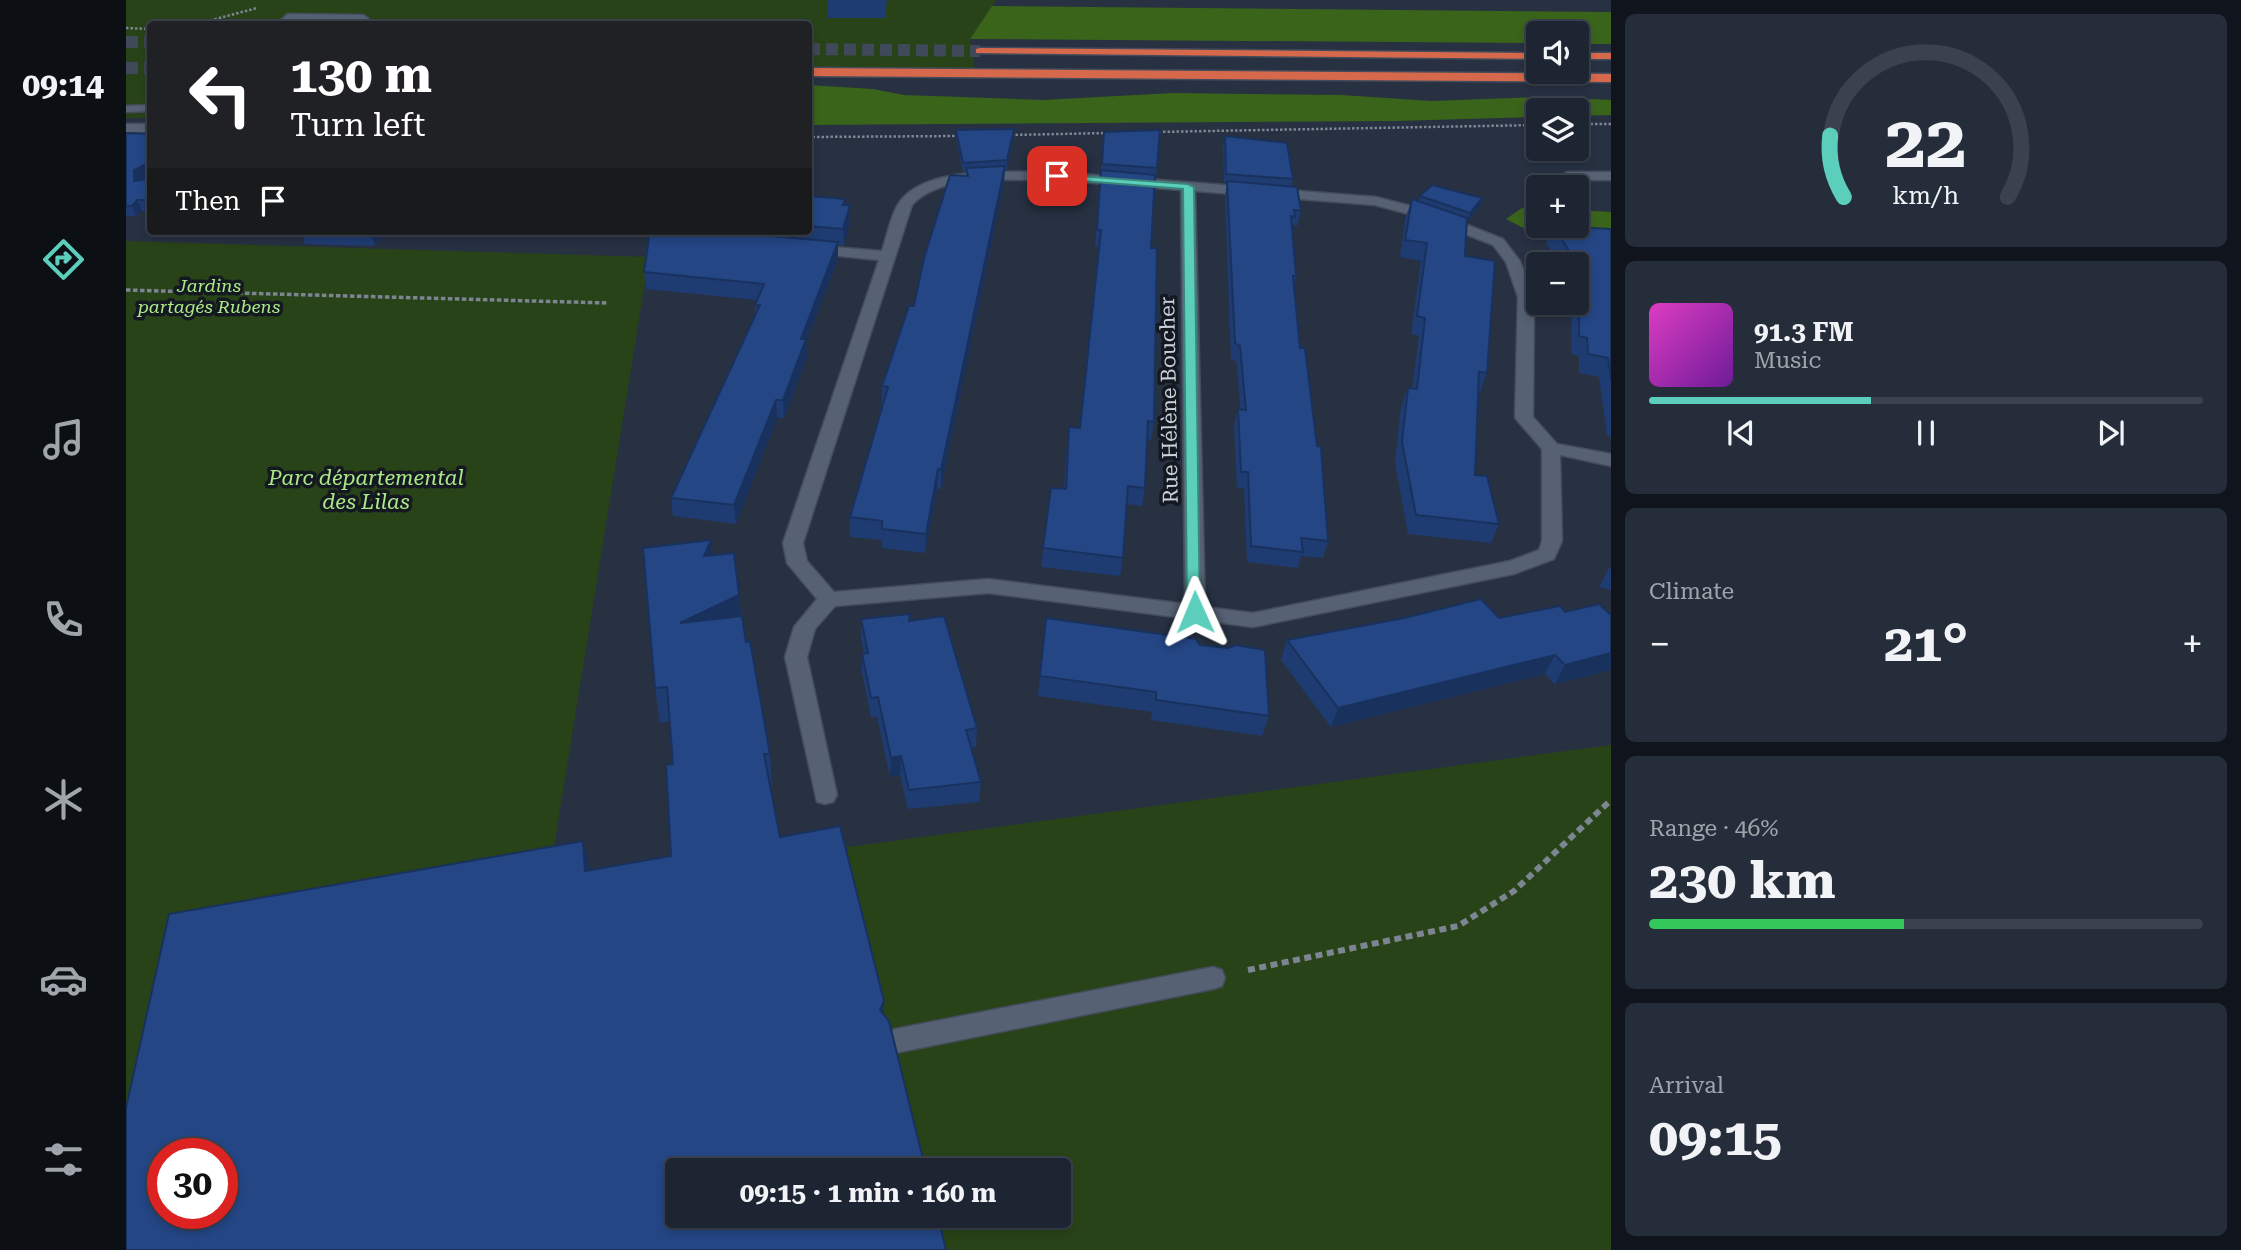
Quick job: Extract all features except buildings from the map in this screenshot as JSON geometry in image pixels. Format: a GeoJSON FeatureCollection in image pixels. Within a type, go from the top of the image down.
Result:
{"type":"FeatureCollection","features":[{"type":"Feature","properties":{"kind":"highway"},"geometry":{"type":"LineString","coordinates":[[980,51],[1526,56]]}},
{"type":"Feature","properties":{"kind":"highway"},"geometry":{"type":"LineString","coordinates":[[1589,56],[1611,56]]}},
{"type":"Feature","properties":{"kind":"highway"},"geometry":{"type":"LineString","coordinates":[[812,72],[1611,78]]}},
{"type":"Feature","properties":{"kind":"street"},"geometry":{"type":"LineString","coordinates":[[126,128],[147,128]]}},
{"type":"Feature","properties":{"kind":"street"},"geometry":{"type":"LineString","coordinates":[[829,599],[797,563],[793,543],[905,204],[919,188],[952,179],[1057,176],[1376,201],[1432,216],[1498,242],[1513,261],[1526,297],[1524,418],[1551,448],[1611,460]]}},
{"type":"Feature","properties":{"kind":"street","name":"Rue Hélène Boucher"},"geometry":{"type":"LineString","coordinates":[[1188,187],[1195,612]]}},
{"type":"Feature","properties":{"kind":"street"},"geometry":{"type":"LineString","coordinates":[[791,248],[888,256]]}},
{"type":"Feature","properties":{"kind":"street"},"geometry":{"type":"LineString","coordinates":[[825,795],[796,657],[805,628],[829,599],[988,586],[1254,620],[1530,562],[1546,554],[1552,541],[1551,448]]}},
{"type":"Feature","properties":{"kind":"lane"},"geometry":{"type":"LineString","coordinates":[[284,21],[288,17],[363,18],[360,21]]}},
{"type":"Feature","properties":{"kind":"lane"},"geometry":{"type":"LineString","coordinates":[[126,109],[147,108]]}},
{"type":"Feature","properties":{"kind":"lane"},"geometry":{"type":"LineString","coordinates":[[1589,176],[1611,176]]}},
{"type":"Feature","properties":{"kind":"lane"},"geometry":{"type":"LineString","coordinates":[[895,1041],[1213,978]]}},
{"type":"Feature","properties":{"kind":"path"},"geometry":{"type":"LineString","coordinates":[[208,21],[262,7]]}},
{"type":"Feature","properties":{"kind":"path"},"geometry":{"type":"LineString","coordinates":[[126,29],[147,29]]}},
{"type":"Feature","properties":{"kind":"path"},"geometry":{"type":"LineString","coordinates":[[1589,124],[1611,124]]}},
{"type":"Feature","properties":{"kind":"path"},"geometry":{"type":"LineString","coordinates":[[1149,132],[1526,125]]}},
{"type":"Feature","properties":{"kind":"path"},"geometry":{"type":"LineString","coordinates":[[1010,135],[1107,133]]}},
{"type":"Feature","properties":{"kind":"path"},"geometry":{"type":"LineString","coordinates":[[812,137],[968,136]]}},
{"type":"Feature","properties":{"kind":"path"},"geometry":{"type":"LineString","coordinates":[[126,290],[608,303]]}},
{"type":"Feature","properties":{"kind":"path"},"geometry":{"type":"LineString","coordinates":[[1213,978],[1458,926],[1514,891],[1611,800]]}},
{"type":"Feature","properties":{"kind":"green space"},"geometry":{"type":"Polygon","coordinates":[[[126,0],[996,0],[970,39],[975,70],[812,67],[812,21],[147,21],[147,118],[126,118],[126,0]]]}},
{"type":"Feature","properties":{"kind":"green space"},"geometry":{"type":"Polygon","coordinates":[[[992,6],[1611,12],[1611,44],[1589,44],[1589,21],[1526,21],[1526,43],[970,39],[992,6]]]}},
{"type":"Feature","properties":{"kind":"green space"},"geometry":{"type":"Polygon","coordinates":[[[812,85],[873,89],[904,95],[1043,100],[1173,93],[1341,95],[1432,101],[1542,97],[1565,98],[1526,98],[1526,117],[1396,121],[812,125],[812,85]]]}},
{"type":"Feature","properties":{"kind":"green space"},"geometry":{"type":"Polygon","coordinates":[[[1589,99],[1611,100],[1611,115],[1589,116],[1589,99]]]}},
{"type":"Feature","properties":{"kind":"green space"},"geometry":{"type":"Polygon","coordinates":[[[1522,208],[1526,208],[1526,230],[1506,219],[1522,208]]]}},
{"type":"Feature","properties":{"kind":"green space"},"geometry":{"type":"Polygon","coordinates":[[[1589,211],[1611,212],[1611,241],[1558,238],[1589,238],[1589,211]]]}},
{"type":"Feature","properties":{"kind":"green space","name":"Parc départemental des Lilas"},"geometry":{"type":"Polygon","coordinates":[[[126,241],[649,257],[549,878],[578,883],[1611,745],[1611,1250],[126,1250],[126,241]]]}},
{"type":"Feature","properties":{"kind":"tunnel"},"geometry":{"type":"LineString","coordinates":[[126,42],[147,42]]}},
{"type":"Feature","properties":{"kind":"tunnel"},"geometry":{"type":"LineString","coordinates":[[812,49],[980,51]]}},
{"type":"Feature","properties":{"kind":"tunnel"},"geometry":{"type":"LineString","coordinates":[[126,68],[147,68]]}},
{"type":"Feature","properties":{"kind":"route"},"geometry":{"type":"LineString","coordinates":[[1057,176],[1188,187],[1195,612]]}},
{"type":"Feature","properties":{"kind":"park label","name":"Jardins partagés Rubens"},"geometry":{"type":"Point","coordinates":[209,295]}}]}
